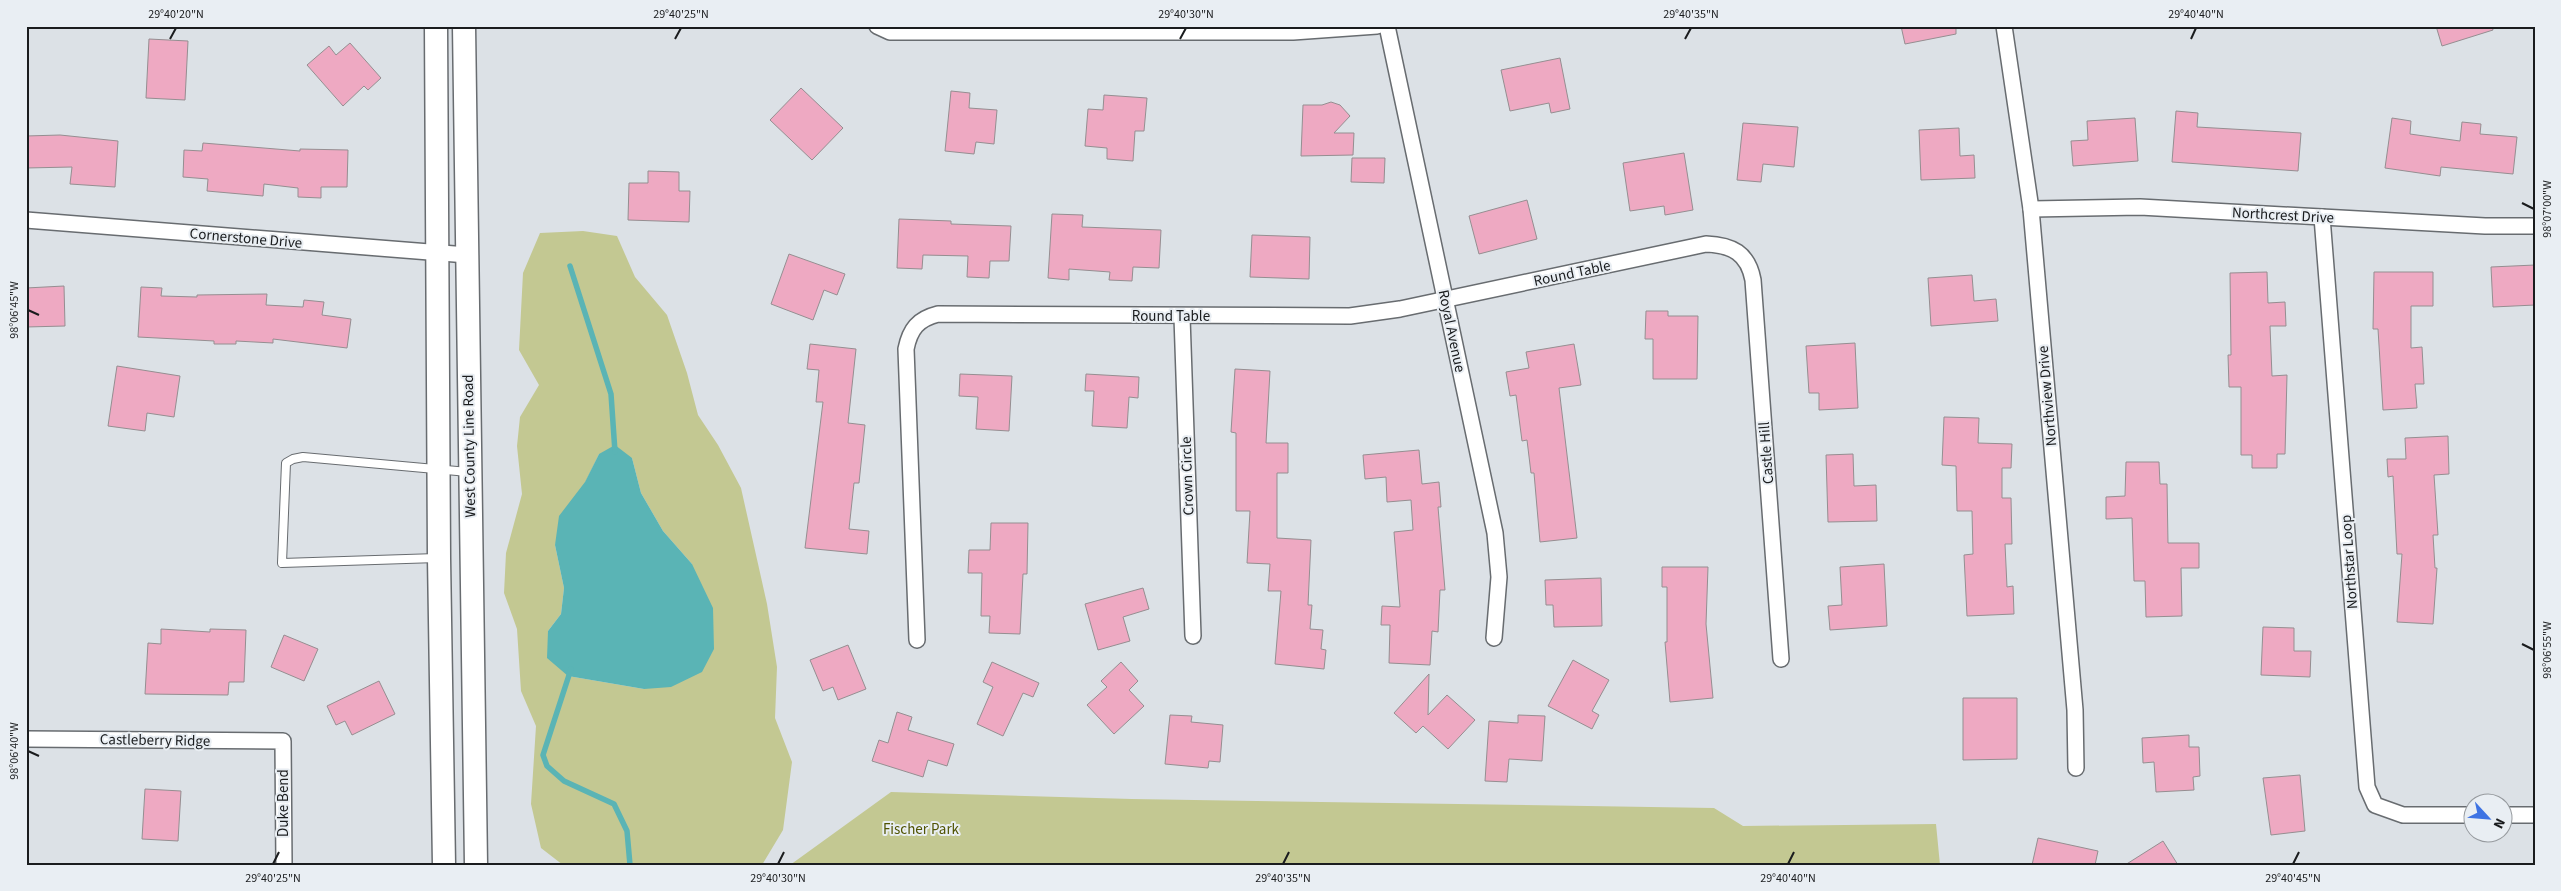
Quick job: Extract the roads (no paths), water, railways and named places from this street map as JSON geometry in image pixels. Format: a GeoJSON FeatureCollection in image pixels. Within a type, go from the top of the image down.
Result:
{"type":"FeatureCollection","features":[{"type":"Feature","properties":{"kind":"main road","name":"West County Line Road"},"geometry":{"type":"LineString","coordinates":[[436,26],[439,254],[439,558],[444,865]]}},
{"type":"Feature","properties":{"kind":"main road","name":"West County Line Road"},"geometry":{"type":"LineString","coordinates":[[464,26],[476,865]]}},
{"type":"Feature","properties":{"kind":"street"},"geometry":{"type":"LineString","coordinates":[[877,26],[890,32],[1293,32],[1377,26]]}},
{"type":"Feature","properties":{"kind":"street","name":"Royal Avenue"},"geometry":{"type":"LineString","coordinates":[[1387,26],[1415,166],[1495,533],[1499,577],[1494,638]]}},
{"type":"Feature","properties":{"kind":"street","name":"Northview Drive"},"geometry":{"type":"LineString","coordinates":[[2004,26],[2031,209],[2075,710],[2076,768]]}},
{"type":"Feature","properties":{"kind":"street","name":"Northcrest Drive"},"geometry":{"type":"LineString","coordinates":[[2031,209],[2140,207],[2485,226],[2535,226]]}},
{"type":"Feature","properties":{"kind":"street","name":"Northstar Loop"},"geometry":{"type":"LineString","coordinates":[[2322,217],[2367,787],[2375,805],[2403,815],[2464,815]]}},
{"type":"Feature","properties":{"kind":"street","name":"Cornerstone Drive"},"geometry":{"type":"LineString","coordinates":[[26,220],[467,255]]}},
{"type":"Feature","properties":{"kind":"street","name":"Round Table"},"geometry":{"type":"LineString","coordinates":[[917,640],[906,349],[908,338],[914,325],[926,317],[938,314],[1350,316],[1400,310],[1706,244],[1729,246],[1738,252]]}},
{"type":"Feature","properties":{"kind":"street","name":"Castle Hill"},"geometry":{"type":"LineString","coordinates":[[1738,252],[1747,260],[1753,280],[1781,659]]}},
{"type":"Feature","properties":{"kind":"street","name":"Crown Circle"},"geometry":{"type":"LineString","coordinates":[[1182,316],[1193,636]]}},
{"type":"Feature","properties":{"kind":"street","name":"Castleberry Ridge"},"geometry":{"type":"LineString","coordinates":[[26,739],[283,741]]}},
{"type":"Feature","properties":{"kind":"street","name":"Duke Bend"},"geometry":{"type":"LineString","coordinates":[[283,741],[284,865]]}},
{"type":"Feature","properties":{"kind":"street"},"geometry":{"type":"LineString","coordinates":[[2514,815],[2535,815]]}},
{"type":"Feature","properties":{"kind":"lane"},"geometry":{"type":"LineString","coordinates":[[439,558],[282,563],[286,463],[303,457],[470,472]]}},
{"type":"Feature","properties":{"kind":"water"},"geometry":{"type":"Polygon","coordinates":[[[615,445],[632,458],[641,493],[663,531],[692,564],[713,608],[714,649],[702,672],[671,687],[644,689],[568,676],[547,658],[548,631],[561,614],[564,588],[555,545],[559,516],[585,482],[599,454],[615,445]]]}},
{"type":"Feature","properties":{"kind":"waterway"},"geometry":{"type":"LineString","coordinates":[[570,266],[611,394],[615,452]]}},
{"type":"Feature","properties":{"kind":"waterway"},"geometry":{"type":"LineString","coordinates":[[571,669],[543,755],[547,766],[564,781],[614,804],[627,831],[630,865]]}},
{"type":"Feature","properties":{"kind":"park label","name":"Fischer Park"},"geometry":{"type":"Point","coordinates":[921,829]}}]}
